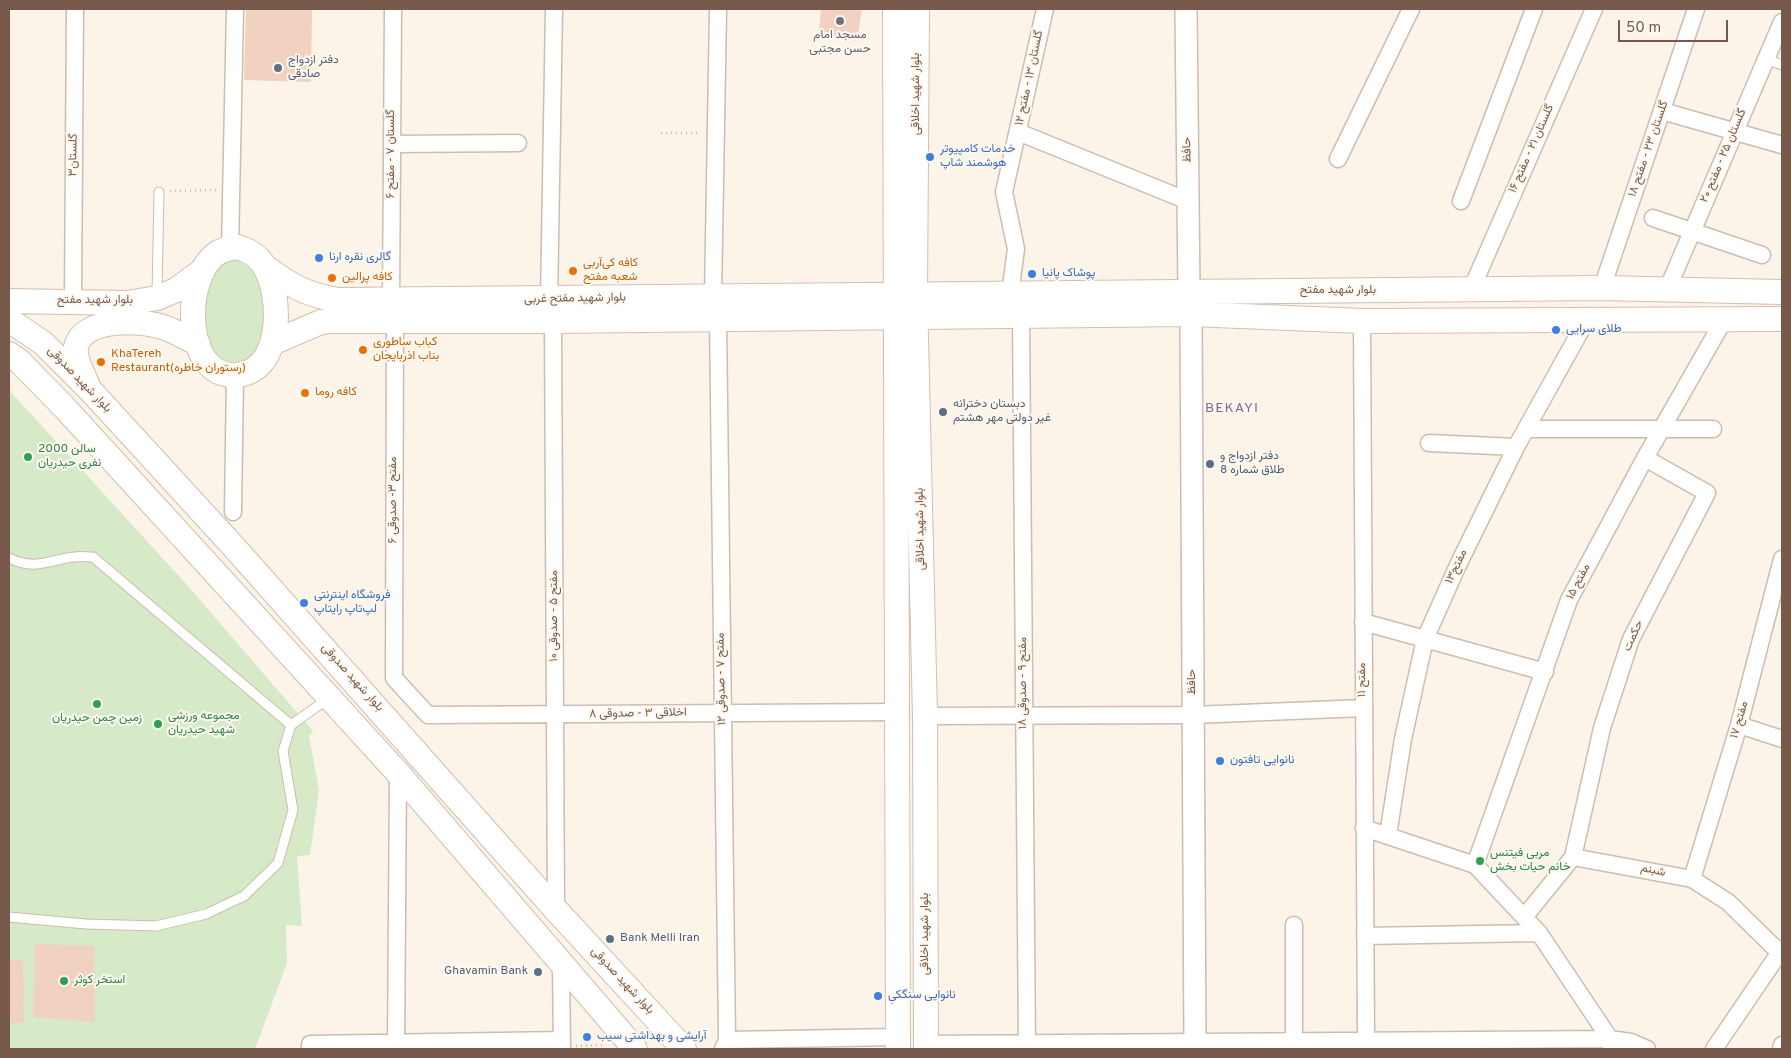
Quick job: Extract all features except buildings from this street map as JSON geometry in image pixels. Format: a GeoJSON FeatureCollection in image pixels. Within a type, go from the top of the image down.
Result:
{"type":"FeatureCollection","features":[{"type":"Feature","properties":{"kind":"main road","name":"بلوار شهید اخلاقی"},"geometry":{"type":"LineString","coordinates":[[895,9],[905,306],[925,716],[926,1047]]}},
{"type":"Feature","properties":{"kind":"main road","name":"بلوار شهید اخلاقی"},"geometry":{"type":"LineString","coordinates":[[898,1043],[898,712],[905,306],[917,9]]}},
{"type":"Feature","properties":{"kind":"main road"},"geometry":{"type":"LineString","coordinates":[[238,247],[249,251],[265,267],[274,289],[276,311],[272,343],[263,360],[249,371],[235,375],[220,372],[207,361],[198,344],[193,323],[193,301],[198,279],[207,263],[220,251],[230,248],[238,247]]}},
{"type":"Feature","properties":{"kind":"main road","name":"بلوار شهید مفتح غربی"},"geometry":{"type":"LineString","coordinates":[[265,267],[295,288],[317,297],[393,311]]}},
{"type":"Feature","properties":{"kind":"main road","name":"بلوار شهید مفتح"},"geometry":{"type":"LineString","coordinates":[[9,301],[73,300],[127,303],[157,298],[176,290],[202,271]]}},
{"type":"Feature","properties":{"kind":"main road","name":"بلوار شهید مفتح"},"geometry":{"type":"LineString","coordinates":[[905,306],[947,306],[1021,316],[1190,303],[1471,290],[1602,288],[1782,292]]}},
{"type":"Feature","properties":{"kind":"main road","name":"بلوار شهید مفتح"},"geometry":{"type":"LineString","coordinates":[[947,306],[1010,294],[1190,303],[1362,321],[1782,319]]}},
{"type":"Feature","properties":{"kind":"main road","name":"بلوار شهید مفتح غربی"},"geometry":{"type":"LineString","coordinates":[[272,343],[321,322],[393,311],[905,306]]}},
{"type":"Feature","properties":{"kind":"main road","name":"بلوار شهید صدوقی"},"geometry":{"type":"LineString","coordinates":[[9,320],[43,343],[90,390],[385,715],[556,910],[684,1049]]}},
{"type":"Feature","properties":{"kind":"main road","name":"بلوار شهید مفتح"},"geometry":{"type":"LineString","coordinates":[[90,390],[77,360],[76,347],[85,332],[97,326],[125,323],[162,327],[198,344]]}},
{"type":"Feature","properties":{"kind":"main road"},"geometry":{"type":"LineString","coordinates":[[9,354],[19,361],[64,407],[398,773],[632,1046]]}},
{"type":"Feature","properties":{"kind":"street","name":"گلستان۳"},"geometry":{"type":"LineString","coordinates":[[73,300],[76,9]]}},
{"type":"Feature","properties":{"kind":"street"},"geometry":{"type":"LineString","coordinates":[[230,248],[234,9]]}},
{"type":"Feature","properties":{"kind":"street","name":"گلستان ۷ - مفتح ۶"},"geometry":{"type":"LineString","coordinates":[[393,9],[393,311]]}},
{"type":"Feature","properties":{"kind":"street","name":"مفتح ۵ - صدوقی ۱۰"},"geometry":{"type":"LineString","coordinates":[[554,9],[551,310],[556,910]]}},
{"type":"Feature","properties":{"kind":"street","name":"مفتح ۷ - صدوقی ۱۲"},"geometry":{"type":"LineString","coordinates":[[718,9],[715,308],[722,713],[725,1045]]}},
{"type":"Feature","properties":{"kind":"street","name":"گلستان ۱۳ - مفتح ۱۲"},"geometry":{"type":"LineString","coordinates":[[1010,294],[1016,249],[1004,192],[1045,9]]}},
{"type":"Feature","properties":{"kind":"street","name":"حافظ"},"geometry":{"type":"LineString","coordinates":[[1186,9],[1195,1045]]}},
{"type":"Feature","properties":{"kind":"street"},"geometry":{"type":"LineString","coordinates":[[1338,158],[1411,9]]}},
{"type":"Feature","properties":{"kind":"street"},"geometry":{"type":"LineString","coordinates":[[1461,201],[1534,9]]}},
{"type":"Feature","properties":{"kind":"street","name":"گلستان ۲۱ - مفتح ۱۶"},"geometry":{"type":"LineString","coordinates":[[1471,290],[1594,9]]}},
{"type":"Feature","properties":{"kind":"street","name":"گلستان ۲۳ - مفتح ۱۸"},"geometry":{"type":"LineString","coordinates":[[1602,288],[1696,9]]}},
{"type":"Feature","properties":{"kind":"street","name":"گلستان ۲۵ - مفتح ۲۰"},"geometry":{"type":"LineString","coordinates":[[1666,290],[1782,22]]}},
{"type":"Feature","properties":{"kind":"street"},"geometry":{"type":"LineString","coordinates":[[1662,111],[1782,145]]}},
{"type":"Feature","properties":{"kind":"street"},"geometry":{"type":"LineString","coordinates":[[1018,132],[1188,201]]}},
{"type":"Feature","properties":{"kind":"street"},"geometry":{"type":"LineString","coordinates":[[392,144],[518,143]]}},
{"type":"Feature","properties":{"kind":"street"},"geometry":{"type":"LineString","coordinates":[[1653,218],[1762,255]]}},
{"type":"Feature","properties":{"kind":"street","name":"مفتح ۳- صدوقی ۶"},"geometry":{"type":"LineString","coordinates":[[393,311],[394,678]]}},
{"type":"Feature","properties":{"kind":"street","name":"مفتح ۹ - صدوقی ۱۸"},"geometry":{"type":"LineString","coordinates":[[1021,316],[1027,1046]]}},
{"type":"Feature","properties":{"kind":"street","name":"مفتح ۱۵"},"geometry":{"type":"LineString","coordinates":[[1475,865],[1569,600],[1645,458],[1725,318]]}},
{"type":"Feature","properties":{"kind":"street","name":"مفتح ۱۱"},"geometry":{"type":"LineString","coordinates":[[1362,321],[1366,1040]]}},
{"type":"Feature","properties":{"kind":"street","name":"مفتح۱۳"},"geometry":{"type":"LineString","coordinates":[[1388,835],[1403,740],[1425,639],[1458,565],[1516,446],[1586,321]]}},
{"type":"Feature","properties":{"kind":"street"},"geometry":{"type":"LineString","coordinates":[[233,512],[235,375]]}},
{"type":"Feature","properties":{"kind":"street"},"geometry":{"type":"LineString","coordinates":[[1526,429],[1713,429]]}},
{"type":"Feature","properties":{"kind":"street"},"geometry":{"type":"LineString","coordinates":[[1429,443],[1516,446]]}},
{"type":"Feature","properties":{"kind":"street","name":"حکمت"},"geometry":{"type":"LineString","coordinates":[[1574,858],[1602,728],[1631,639],[1707,493],[1645,458]]}},
{"type":"Feature","properties":{"kind":"street","name":"مفتح ۱۷"},"geometry":{"type":"LineString","coordinates":[[1692,878],[1739,725],[1782,559]]}},
{"type":"Feature","properties":{"kind":"street"},"geometry":{"type":"LineString","coordinates":[[1363,622],[1545,672]]}},
{"type":"Feature","properties":{"kind":"street","name":"اخلاقی ۳ - صدوقی ۸"},"geometry":{"type":"LineString","coordinates":[[394,678],[428,715],[898,712]]}},
{"type":"Feature","properties":{"kind":"street"},"geometry":{"type":"LineString","coordinates":[[925,716],[1193,715],[1364,708]]}},
{"type":"Feature","properties":{"kind":"street"},"geometry":{"type":"LineString","coordinates":[[1739,725],[1782,739]]}},
{"type":"Feature","properties":{"kind":"street"},"geometry":{"type":"LineString","coordinates":[[396,1046],[398,773]]}},
{"type":"Feature","properties":{"kind":"street"},"geometry":{"type":"LineString","coordinates":[[1364,828],[1475,865],[1539,933],[1611,1044]]}},
{"type":"Feature","properties":{"kind":"street"},"geometry":{"type":"LineString","coordinates":[[1524,916],[1574,858]]}},
{"type":"Feature","properties":{"kind":"street","name":"شبنم"},"geometry":{"type":"LineString","coordinates":[[1574,858],[1692,878],[1728,902],[1782,951]]}},
{"type":"Feature","properties":{"kind":"street"},"geometry":{"type":"LineString","coordinates":[[1294,925],[1294,1040]]}},
{"type":"Feature","properties":{"kind":"street"},"geometry":{"type":"LineString","coordinates":[[1365,936],[1539,933]]}},
{"type":"Feature","properties":{"kind":"street"},"geometry":{"type":"LineString","coordinates":[[1714,1049],[1782,951]]}},
{"type":"Feature","properties":{"kind":"street"},"geometry":{"type":"LineString","coordinates":[[310,1047],[562,1045],[561,964]]}},
{"type":"Feature","properties":{"kind":"street"},"geometry":{"type":"LineString","coordinates":[[926,1047],[1195,1045],[1294,1040],[1337,1045],[1366,1040],[1611,1044],[1631,1042],[1647,1049]]}},
{"type":"Feature","properties":{"kind":"street"},"geometry":{"type":"LineString","coordinates":[[725,1045],[898,1043]]}},
{"type":"Feature","properties":{"kind":"street"},"geometry":{"type":"LineString","coordinates":[[1781,1049],[1782,1045]]}},
{"type":"Feature","properties":{"kind":"lane"},"geometry":{"type":"LineString","coordinates":[[1766,60],[1782,65]]}},
{"type":"Feature","properties":{"kind":"lane"},"geometry":{"type":"LineString","coordinates":[[157,298],[159,192]]}},
{"type":"Feature","properties":{"kind":"lane"},"geometry":{"type":"LineString","coordinates":[[9,558],[20,563],[44,565],[74,557],[93,557],[291,725]]}},
{"type":"Feature","properties":{"kind":"lane"},"geometry":{"type":"LineString","coordinates":[[9,916],[86,924],[156,926],[206,914],[244,896],[278,863],[293,810],[283,750],[291,725],[329,698]]}},
{"type":"Feature","properties":{"kind":"path"},"geometry":{"type":"LineString","coordinates":[[660,133],[716,134]]}},
{"type":"Feature","properties":{"kind":"path"},"geometry":{"type":"LineString","coordinates":[[159,192],[231,189]]}},
{"type":"Feature","properties":{"kind":"path"},"geometry":{"type":"LineString","coordinates":[[562,1045],[632,1046]]}},
{"type":"Feature","properties":{"kind":"green space"},"geometry":{"type":"Polygon","coordinates":[[[230,253],[261,273],[268,333],[246,367],[213,359],[199,312],[205,276],[230,253]]]}},
{"type":"Feature","properties":{"kind":"green space","name":"مجموعه ورزشی شهید حیدریان"},"geometry":{"type":"Polygon","coordinates":[[[9,390],[188,586],[313,731],[309,736],[319,790],[310,855],[297,856],[302,926],[286,925],[287,963],[255,1049],[9,1049],[9,390]]]}},
{"type":"Feature","properties":{"kind":"place","name":"مسجد امام حسن مجتبی"},"geometry":{"type":"Point","coordinates":[840,21]}},
{"type":"Feature","properties":{"kind":"place","name":"دفتر ازدواج صادقی"},"geometry":{"type":"Point","coordinates":[278,68]}},
{"type":"Feature","properties":{"kind":"place","name":"خدمات کامپیوتر هوشمند شاپ"},"geometry":{"type":"Point","coordinates":[930,157]}},
{"type":"Feature","properties":{"kind":"place","name":"گالری نقره ارنا"},"geometry":{"type":"Point","coordinates":[319,258]}},
{"type":"Feature","properties":{"kind":"place","name":"کافه کی‌آربی شعبه مفتح"},"geometry":{"type":"Point","coordinates":[573,271]}},
{"type":"Feature","properties":{"kind":"place","name":"پوشاک پانیا"},"geometry":{"type":"Point","coordinates":[1032,274]}},
{"type":"Feature","properties":{"kind":"place","name":"کافه پرالین"},"geometry":{"type":"Point","coordinates":[332,278]}},
{"type":"Feature","properties":{"kind":"place","name":"طلای سرایی"},"geometry":{"type":"Point","coordinates":[1556,330]}},
{"type":"Feature","properties":{"kind":"place","name":"کباب ساطوری بناب اذربایجان"},"geometry":{"type":"Point","coordinates":[363,350]}},
{"type":"Feature","properties":{"kind":"place","name":"KhaTereh Restaurant(رستوران خاطره)"},"geometry":{"type":"Point","coordinates":[101,362]}},
{"type":"Feature","properties":{"kind":"place","name":"کافه روما"},"geometry":{"type":"Point","coordinates":[305,393]}},
{"type":"Feature","properties":{"kind":"place","name":"دبستان دخترانه غیر دولتی مهر هشتم"},"geometry":{"type":"Point","coordinates":[943,412]}},
{"type":"Feature","properties":{"kind":"place","name":"سالن 2000 نفری حیدریان"},"geometry":{"type":"Point","coordinates":[28,457]}},
{"type":"Feature","properties":{"kind":"place","name":"دفتر ازدواج و طلاق شماره 8"},"geometry":{"type":"Point","coordinates":[1210,464]}},
{"type":"Feature","properties":{"kind":"place","name":"فروشگاه اینترنتی لپ‌تاپ رایتاپ"},"geometry":{"type":"Point","coordinates":[304,603]}},
{"type":"Feature","properties":{"kind":"place","name":"زمین چمن حیدریان"},"geometry":{"type":"Point","coordinates":[97,704]}},
{"type":"Feature","properties":{"kind":"place","name":"مجموعه ورزشی شهید حیدریان"},"geometry":{"type":"Point","coordinates":[158,724]}},
{"type":"Feature","properties":{"kind":"place","name":"نانوایی تافتون"},"geometry":{"type":"Point","coordinates":[1220,761]}},
{"type":"Feature","properties":{"kind":"place","name":"مربی فیتنس خانم حیات بخش"},"geometry":{"type":"Point","coordinates":[1480,861]}},
{"type":"Feature","properties":{"kind":"place","name":"Bank Melli Iran"},"geometry":{"type":"Point","coordinates":[610,939]}},
{"type":"Feature","properties":{"kind":"place","name":"Ghavamin Bank"},"geometry":{"type":"Point","coordinates":[538,972]}},
{"type":"Feature","properties":{"kind":"place","name":"استخر کوثر"},"geometry":{"type":"Point","coordinates":[64,981]}},
{"type":"Feature","properties":{"kind":"place","name":"نانوایی سنگکیِ"},"geometry":{"type":"Point","coordinates":[878,996]}},
{"type":"Feature","properties":{"kind":"place","name":"آرایشی و بهداشتی سیب"},"geometry":{"type":"Point","coordinates":[587,1037]}},
{"type":"Feature","properties":{"kind":"district","name":"BEKAYI"},"geometry":{"type":"Point","coordinates":[1232,409]}}]}
